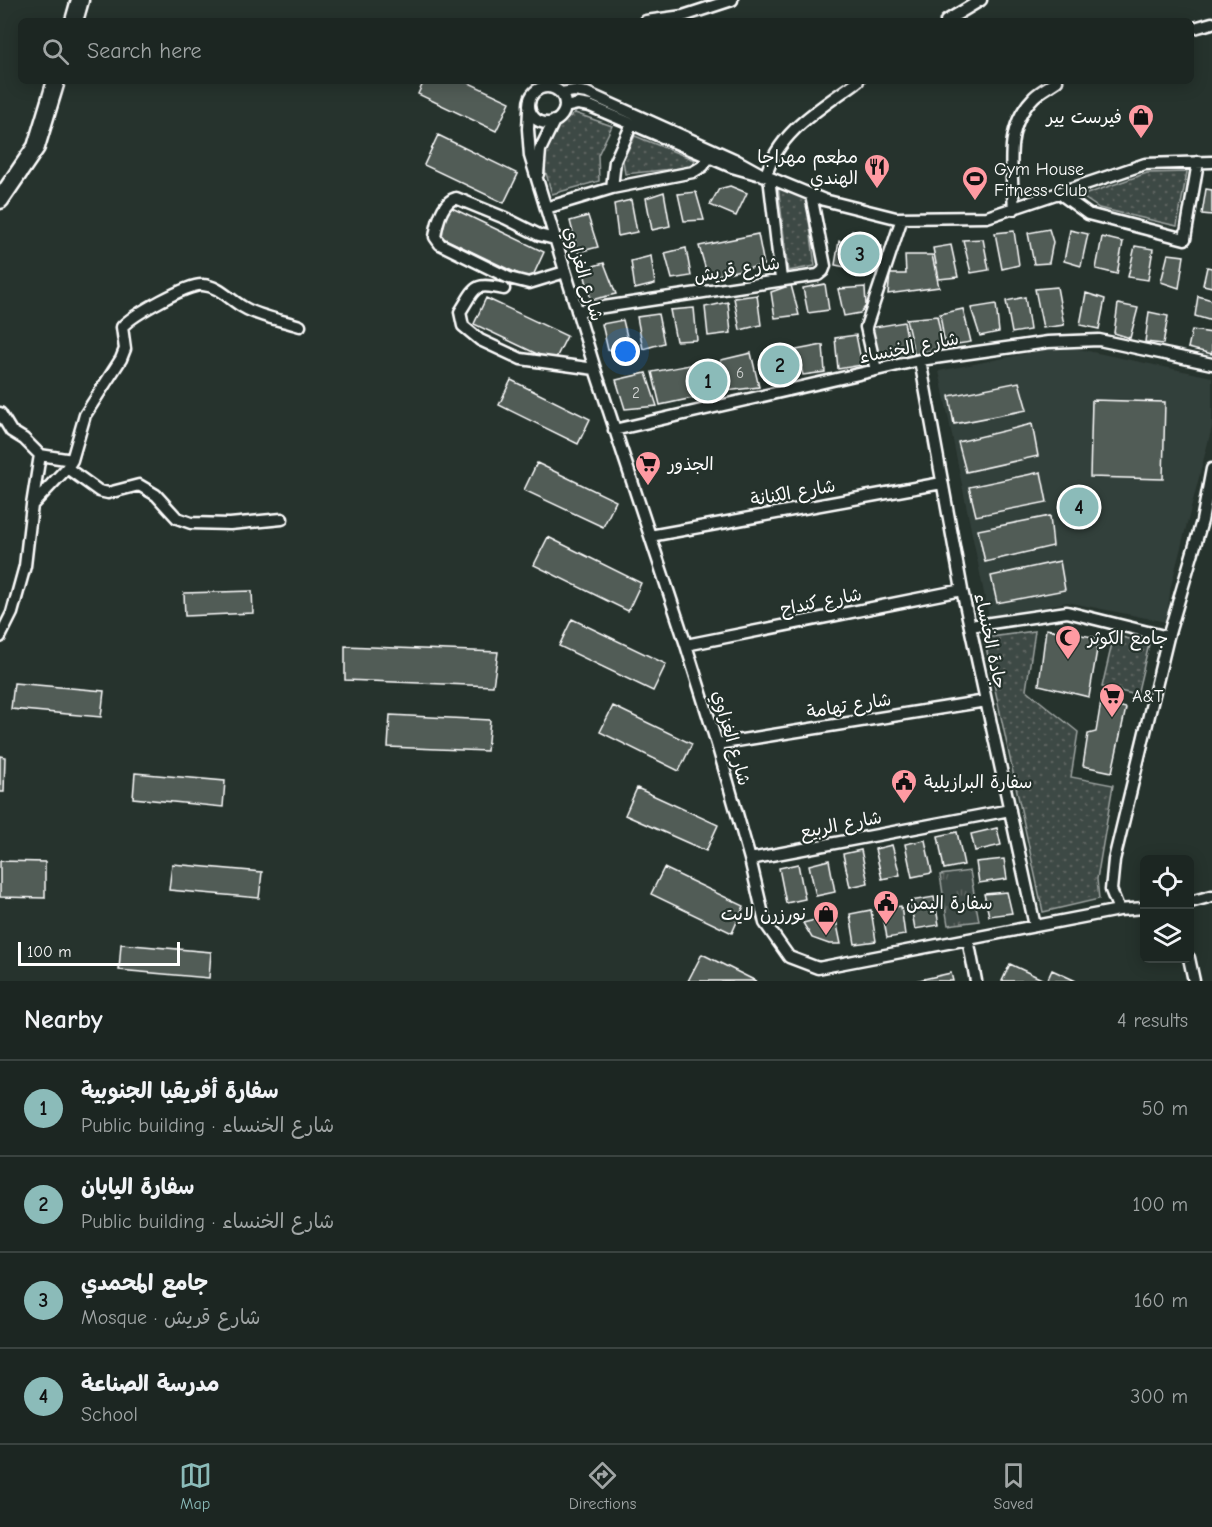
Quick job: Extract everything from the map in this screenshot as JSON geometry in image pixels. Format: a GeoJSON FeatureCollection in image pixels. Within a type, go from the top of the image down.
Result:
{"type":"FeatureCollection","features":[{"type":"Feature","properties":{"kind":"main road"},"geometry":{"type":"LineString","coordinates":[[75,18],[80,0]]}},
{"type":"Feature","properties":{"kind":"main road"},"geometry":{"type":"LineString","coordinates":[[0,200],[36,147],[55,84]]}},
{"type":"Feature","properties":{"kind":"street"},"geometry":{"type":"LineString","coordinates":[[668,18],[683,16],[732,0]]}},
{"type":"Feature","properties":{"kind":"street"},"geometry":{"type":"LineString","coordinates":[[951,18],[981,0]]}},
{"type":"Feature","properties":{"kind":"street"},"geometry":{"type":"LineString","coordinates":[[1194,28],[1212,23]]}},
{"type":"Feature","properties":{"kind":"street"},"geometry":{"type":"LineString","coordinates":[[781,279],[766,176],[776,151],[787,136],[854,84]]}},
{"type":"Feature","properties":{"kind":"street"},"geometry":{"type":"LineString","coordinates":[[1014,209],[1011,151],[1014,127],[1033,98],[1053,84]]}},
{"type":"Feature","properties":{"kind":"street"},"geometry":{"type":"LineString","coordinates":[[556,86],[565,107],[562,116],[554,121],[539,121],[530,110],[529,100],[534,91],[543,87],[556,86],[587,93],[811,195],[902,218],[987,217],[1145,164],[1212,162]]}},
{"type":"Feature","properties":{"kind":"street"},"geometry":{"type":"LineString","coordinates":[[565,107],[578,104],[590,106],[739,170],[766,176]]}},
{"type":"Feature","properties":{"kind":"street","name":"شارع الغزاوي"},"geometry":{"type":"LineString","coordinates":[[530,110],[528,129],[530,156],[565,272],[717,744],[750,859],[765,923],[789,957],[818,968],[1119,910],[1140,908]]}},
{"type":"Feature","properties":{"kind":"street","name":"شارع الغزاوي"},"geometry":{"type":"LineString","coordinates":[[537,178],[540,150],[554,121]]}},
{"type":"Feature","properties":{"kind":"street"},"geometry":{"type":"LineString","coordinates":[[612,188],[620,148],[632,124]]}},
{"type":"Feature","properties":{"kind":"street"},"geometry":{"type":"LineString","coordinates":[[546,208],[612,188],[693,172],[709,157]]}},
{"type":"Feature","properties":{"kind":"street"},"geometry":{"type":"LineString","coordinates":[[1059,193],[1088,214],[1185,239],[1198,162]]}},
{"type":"Feature","properties":{"kind":"street","name":"شارع قريش"},"geometry":{"type":"LineString","coordinates":[[577,311],[818,275],[825,266],[811,195]]}},
{"type":"Feature","properties":{"kind":"street"},"geometry":{"type":"LineString","coordinates":[[555,239],[538,235],[505,218],[456,198],[444,206],[435,237],[440,244],[509,278],[529,283],[565,272]]}},
{"type":"Feature","properties":{"kind":"street"},"geometry":{"type":"LineString","coordinates":[[876,370],[866,327],[902,218]]}},
{"type":"Feature","properties":{"kind":"street"},"geometry":{"type":"LineString","coordinates":[[32,505],[69,464],[85,415],[125,349],[122,327],[129,319],[147,307],[201,284],[216,288],[244,308],[300,326]]}},
{"type":"Feature","properties":{"kind":"street"},"geometry":{"type":"LineString","coordinates":[[504,289],[480,285],[474,290],[460,312],[463,326],[480,340],[521,358],[595,369]]}},
{"type":"Feature","properties":{"kind":"street","name":"شارع الخنساء"},"geometry":{"type":"LineString","coordinates":[[614,430],[920,360],[1048,342],[1099,340],[1212,364]]}},
{"type":"Feature","properties":{"kind":"street","name":"جادة الخنساء"},"geometry":{"type":"LineString","coordinates":[[920,360],[962,590],[1035,926]]}},
{"type":"Feature","properties":{"kind":"street"},"geometry":{"type":"LineString","coordinates":[[0,413],[11,431],[24,439],[40,455],[69,464],[99,491],[108,493],[139,485],[156,495],[177,519],[191,524],[230,524],[282,519]]}},
{"type":"Feature","properties":{"kind":"street"},"geometry":{"type":"LineString","coordinates":[[0,638],[12,613],[25,566],[40,455]]}},
{"type":"Feature","properties":{"kind":"street"},"geometry":{"type":"LineString","coordinates":[[1119,910],[1111,890],[1114,860],[1168,637],[1207,522],[1212,469]]}},
{"type":"Feature","properties":{"kind":"street","name":"شارع الكنانة"},"geometry":{"type":"LineString","coordinates":[[650,536],[942,483]]}},
{"type":"Feature","properties":{"kind":"street","name":"شارع كنداح"},"geometry":{"type":"LineString","coordinates":[[686,645],[962,590]]}},
{"type":"Feature","properties":{"kind":"street"},"geometry":{"type":"LineString","coordinates":[[970,626],[1067,612],[1168,637]]}},
{"type":"Feature","properties":{"kind":"street","name":"شارع تهامة"},"geometry":{"type":"LineString","coordinates":[[717,744],[986,701]]}},
{"type":"Feature","properties":{"kind":"street","name":"شارع الربيع"},"geometry":{"type":"LineString","coordinates":[[750,859],[1010,810]]}},
{"type":"Feature","properties":{"kind":"street"},"geometry":{"type":"LineString","coordinates":[[1194,901],[1212,896]]}},
{"type":"Feature","properties":{"kind":"street"},"geometry":{"type":"LineString","coordinates":[[968,939],[976,981]]}},
{"type":"Feature","properties":{"kind":"street"},"geometry":{"type":"LineString","coordinates":[[1191,963],[1194,981]]}},
{"type":"Feature","properties":{"kind":"shaded area"},"geometry":{"type":"Polygon","coordinates":[[[1064,346],[1212,377],[1212,427],[1171,586],[1166,622],[1067,602],[989,618],[939,371],[1064,346]]]}},
{"type":"Feature","properties":{"kind":"green space"},"geometry":{"type":"Polygon","coordinates":[[[575,113],[612,126],[598,155],[599,181],[552,194],[543,163],[553,130],[575,113]]]}},
{"type":"Feature","properties":{"kind":"green space"},"geometry":{"type":"Polygon","coordinates":[[[635,136],[695,160],[692,167],[625,174],[623,160],[635,136]]]}},
{"type":"Feature","properties":{"kind":"green space"},"geometry":{"type":"Polygon","coordinates":[[[1187,172],[1177,226],[1099,208],[1081,196],[1147,173],[1187,172]]]}},
{"type":"Feature","properties":{"kind":"green space"},"geometry":{"type":"Polygon","coordinates":[[[778,185],[806,197],[815,266],[788,271],[778,185]]]}},
{"type":"Feature","properties":{"kind":"green space"},"geometry":{"type":"Polygon","coordinates":[[[1035,631],[1026,690],[1078,732],[1071,777],[1113,785],[1097,879],[1099,899],[1043,912],[984,638],[1035,631]]]}},
{"type":"Feature","properties":{"kind":"green space"},"geometry":{"type":"Polygon","coordinates":[[[1114,635],[1149,644],[1137,695],[1102,687],[1114,635]]]}},
{"type":"Feature","properties":{"kind":"green space"},"geometry":{"type":"Polygon","coordinates":[[[970,871],[979,921],[948,925],[940,875],[970,871]]]}},
{"type":"Feature","properties":{"kind":"building"},"geometry":{"type":"Polygon","coordinates":[[[423,84],[471,84],[510,102],[496,131],[418,94],[423,84]]]}},
{"type":"Feature","properties":{"kind":"building"},"geometry":{"type":"Polygon","coordinates":[[[438,135],[518,174],[504,203],[424,165],[438,135]]]}},
{"type":"Feature","properties":{"kind":"building"},"geometry":{"type":"Polygon","coordinates":[[[730,186],[747,193],[736,216],[710,205],[719,189],[730,186]]]}},
{"type":"Feature","properties":{"kind":"building"},"geometry":{"type":"Polygon","coordinates":[[[1206,189],[1212,190],[1212,215],[1202,214],[1206,189]]]}},
{"type":"Feature","properties":{"kind":"building"},"geometry":{"type":"Polygon","coordinates":[[[664,192],[670,226],[652,230],[646,198],[664,192]]]}},
{"type":"Feature","properties":{"kind":"building"},"geometry":{"type":"Polygon","coordinates":[[[696,192],[704,220],[684,221],[678,194],[696,192]]]}},
{"type":"Feature","properties":{"kind":"building"},"geometry":{"type":"Polygon","coordinates":[[[631,200],[637,232],[618,236],[614,204],[631,200]]]}},
{"type":"Feature","properties":{"kind":"building"},"geometry":{"type":"Polygon","coordinates":[[[450,207],[544,252],[531,280],[437,235],[450,207]]]}},
{"type":"Feature","properties":{"kind":"building"},"geometry":{"type":"Polygon","coordinates":[[[588,216],[598,247],[578,252],[570,221],[588,216]]]}},
{"type":"Feature","properties":{"kind":"building"},"geometry":{"type":"Polygon","coordinates":[[[1049,229],[1053,242],[1049,263],[1034,264],[1028,233],[1049,229]]]}},
{"type":"Feature","properties":{"kind":"building"},"geometry":{"type":"Polygon","coordinates":[[[1070,230],[1088,234],[1081,266],[1064,261],[1070,230]]]}},
{"type":"Feature","properties":{"kind":"building"},"geometry":{"type":"Polygon","coordinates":[[[852,231],[870,235],[869,244],[882,246],[876,273],[835,265],[839,241],[850,243],[852,231]]]}},
{"type":"Feature","properties":{"kind":"building"},"geometry":{"type":"Polygon","coordinates":[[[1014,231],[1019,265],[1002,269],[995,233],[1014,231]]]}},
{"type":"Feature","properties":{"kind":"building"},"geometry":{"type":"Polygon","coordinates":[[[758,234],[764,265],[708,277],[699,246],[758,234]]]}},
{"type":"Feature","properties":{"kind":"building"},"geometry":{"type":"Polygon","coordinates":[[[1102,237],[1123,242],[1117,274],[1096,269],[1102,237]]]}},
{"type":"Feature","properties":{"kind":"building"},"geometry":{"type":"Polygon","coordinates":[[[983,239],[989,270],[971,273],[963,240],[983,239]]]}},
{"type":"Feature","properties":{"kind":"building"},"geometry":{"type":"Polygon","coordinates":[[[951,245],[958,277],[939,279],[933,248],[951,245]]]}},
{"type":"Feature","properties":{"kind":"building"},"geometry":{"type":"Polygon","coordinates":[[[1135,246],[1153,249],[1148,280],[1128,277],[1135,246]]]}},
{"type":"Feature","properties":{"kind":"building"},"geometry":{"type":"Polygon","coordinates":[[[686,248],[691,276],[672,279],[665,253],[686,248]]]}},
{"type":"Feature","properties":{"kind":"building"},"geometry":{"type":"Polygon","coordinates":[[[1168,254],[1184,256],[1179,288],[1161,282],[1168,254]]]}},
{"type":"Feature","properties":{"kind":"building"},"geometry":{"type":"Polygon","coordinates":[[[905,255],[932,255],[939,287],[888,294],[890,274],[906,274],[905,255]]]}},
{"type":"Feature","properties":{"kind":"building"},"geometry":{"type":"Polygon","coordinates":[[[651,256],[655,284],[635,289],[631,261],[651,256]]]}},
{"type":"Feature","properties":{"kind":"building"},"geometry":{"type":"Polygon","coordinates":[[[604,263],[616,294],[591,300],[583,269],[604,263]]]}},
{"type":"Feature","properties":{"kind":"building"},"geometry":{"type":"Polygon","coordinates":[[[1207,267],[1212,268],[1212,287],[1203,285],[1207,267]]]}},
{"type":"Feature","properties":{"kind":"building"},"geometry":{"type":"Polygon","coordinates":[[[825,284],[829,310],[808,313],[803,288],[825,284]]]}},
{"type":"Feature","properties":{"kind":"building"},"geometry":{"type":"Polygon","coordinates":[[[791,285],[799,315],[775,318],[771,292],[791,285]]]}},
{"type":"Feature","properties":{"kind":"building"},"geometry":{"type":"Polygon","coordinates":[[[865,287],[866,306],[860,313],[844,316],[838,289],[865,287]]]}},
{"type":"Feature","properties":{"kind":"building"},"geometry":{"type":"Polygon","coordinates":[[[1057,287],[1064,325],[1043,328],[1035,289],[1057,287]]]}},
{"type":"Feature","properties":{"kind":"building"},"geometry":{"type":"Polygon","coordinates":[[[1086,293],[1105,299],[1099,329],[1080,325],[1086,293]]]}},
{"type":"Feature","properties":{"kind":"building"},"geometry":{"type":"Polygon","coordinates":[[[757,295],[761,325],[740,330],[734,298],[757,295]]]}},
{"type":"Feature","properties":{"kind":"building"},"geometry":{"type":"Polygon","coordinates":[[[1198,296],[1212,300],[1212,321],[1195,316],[1198,296]]]}},
{"type":"Feature","properties":{"kind":"building"},"geometry":{"type":"Polygon","coordinates":[[[1025,297],[1030,330],[1012,333],[1006,301],[1025,297]]]}},
{"type":"Feature","properties":{"kind":"building"},"geometry":{"type":"Polygon","coordinates":[[[486,298],[567,336],[554,362],[474,324],[486,298]]]}},
{"type":"Feature","properties":{"kind":"building"},"geometry":{"type":"Polygon","coordinates":[[[728,302],[731,333],[708,336],[705,307],[728,302]]]}},
{"type":"Feature","properties":{"kind":"building"},"geometry":{"type":"Polygon","coordinates":[[[996,304],[999,332],[980,336],[971,308],[996,304]]]}},
{"type":"Feature","properties":{"kind":"building"},"geometry":{"type":"Polygon","coordinates":[[[1118,304],[1138,308],[1130,338],[1114,333],[1118,304]]]}},
{"type":"Feature","properties":{"kind":"building"},"geometry":{"type":"Polygon","coordinates":[[[694,308],[697,340],[676,341],[670,310],[694,308]]]}},
{"type":"Feature","properties":{"kind":"building"},"geometry":{"type":"Polygon","coordinates":[[[963,309],[971,342],[945,346],[940,314],[963,309]]]}},
{"type":"Feature","properties":{"kind":"building"},"geometry":{"type":"Polygon","coordinates":[[[1149,312],[1168,316],[1163,344],[1145,342],[1149,312]]]}},
{"type":"Feature","properties":{"kind":"building"},"geometry":{"type":"Polygon","coordinates":[[[658,314],[664,343],[643,349],[637,317],[658,314]]]}},
{"type":"Feature","properties":{"kind":"building"},"geometry":{"type":"Polygon","coordinates":[[[937,316],[944,350],[914,354],[906,319],[937,316]]]}},
{"type":"Feature","properties":{"kind":"building"},"geometry":{"type":"Polygon","coordinates":[[[623,320],[629,345],[608,350],[602,324],[623,320]]]}},
{"type":"Feature","properties":{"kind":"building"},"geometry":{"type":"Polygon","coordinates":[[[904,322],[911,356],[877,359],[869,328],[904,322]]]}},
{"type":"Feature","properties":{"kind":"building"},"geometry":{"type":"Polygon","coordinates":[[[1192,330],[1212,333],[1212,354],[1188,348],[1192,330]]]}},
{"type":"Feature","properties":{"kind":"building"},"geometry":{"type":"Polygon","coordinates":[[[856,335],[862,365],[838,369],[835,338],[856,335]]]}},
{"type":"Feature","properties":{"kind":"building"},"geometry":{"type":"Polygon","coordinates":[[[823,345],[825,372],[803,375],[796,350],[823,345]]]}},
{"type":"Feature","properties":{"kind":"building"},"geometry":{"type":"Polygon","coordinates":[[[751,353],[759,387],[726,391],[721,360],[751,353]]]}},
{"type":"Feature","properties":{"kind":"building"},"geometry":{"type":"Polygon","coordinates":[[[788,354],[790,376],[769,381],[762,357],[788,354]]]}},
{"type":"Feature","properties":{"kind":"building"},"geometry":{"type":"Polygon","coordinates":[[[711,361],[721,392],[660,405],[652,372],[711,361]]]}},
{"type":"Feature","properties":{"kind":"building"},"geometry":{"type":"Polygon","coordinates":[[[646,373],[657,406],[625,409],[616,380],[646,373]]]}},
{"type":"Feature","properties":{"kind":"building"},"geometry":{"type":"Polygon","coordinates":[[[511,380],[590,419],[578,444],[499,405],[511,380]]]}},
{"type":"Feature","properties":{"kind":"building"},"geometry":{"type":"Polygon","coordinates":[[[1019,382],[1027,410],[954,424],[949,396],[1019,382]]]}},
{"type":"Feature","properties":{"kind":"building"},"geometry":{"type":"Polygon","coordinates":[[[1092,400],[1165,402],[1163,479],[1090,477],[1092,400]]]}},
{"type":"Feature","properties":{"kind":"building"},"geometry":{"type":"Polygon","coordinates":[[[1032,424],[1038,456],[966,472],[958,442],[1032,424]]]}},
{"type":"Feature","properties":{"kind":"building"},"geometry":{"type":"Polygon","coordinates":[[[537,463],[616,501],[603,527],[524,490],[537,463]]]}},
{"type":"Feature","properties":{"kind":"building"},"geometry":{"type":"Polygon","coordinates":[[[1041,472],[1047,502],[976,516],[969,487],[1041,472]]]}},
{"type":"Feature","properties":{"kind":"building"},"geometry":{"type":"Polygon","coordinates":[[[1050,516],[1053,546],[985,562],[978,530],[1050,516]]]}},
{"type":"Feature","properties":{"kind":"building"},"geometry":{"type":"Polygon","coordinates":[[[548,537],[641,583],[628,611],[534,565],[548,537]]]}},
{"type":"Feature","properties":{"kind":"building"},"geometry":{"type":"Polygon","coordinates":[[[1060,561],[1065,590],[997,603],[991,576],[1060,561]]]}},
{"type":"Feature","properties":{"kind":"building"},"geometry":{"type":"Polygon","coordinates":[[[252,591],[253,613],[185,616],[184,593],[252,591]]]}},
{"type":"Feature","properties":{"kind":"building"},"geometry":{"type":"Polygon","coordinates":[[[572,619],[666,664],[653,691],[559,646],[572,619]]]}},
{"type":"Feature","properties":{"kind":"building","name":"جامع الكوثر"},"geometry":{"type":"Polygon","coordinates":[[[1046,629],[1099,638],[1089,697],[1039,685],[1046,629]]]}},
{"type":"Feature","properties":{"kind":"building"},"geometry":{"type":"Polygon","coordinates":[[[345,646],[498,652],[493,686],[345,680],[345,646]]]}},
{"type":"Feature","properties":{"kind":"building"},"geometry":{"type":"Polygon","coordinates":[[[14,683],[104,691],[101,717],[11,709],[14,683]]]}},
{"type":"Feature","properties":{"kind":"building"},"geometry":{"type":"Polygon","coordinates":[[[1101,702],[1126,708],[1112,772],[1083,766],[1088,734],[1096,732],[1101,702]]]}},
{"type":"Feature","properties":{"kind":"building"},"geometry":{"type":"Polygon","coordinates":[[[613,706],[692,744],[679,771],[600,732],[613,706]]]}},
{"type":"Feature","properties":{"kind":"building"},"geometry":{"type":"Polygon","coordinates":[[[390,715],[490,720],[487,751],[388,747],[390,715]]]}},
{"type":"Feature","properties":{"kind":"building"},"geometry":{"type":"Polygon","coordinates":[[[0,756],[5,757],[4,792],[0,792],[0,756]]]}},
{"type":"Feature","properties":{"kind":"building"},"geometry":{"type":"Polygon","coordinates":[[[135,773],[225,781],[223,807],[133,798],[135,773]]]}},
{"type":"Feature","properties":{"kind":"building"},"geometry":{"type":"Polygon","coordinates":[[[637,788],[718,825],[706,851],[625,815],[637,788]]]}},
{"type":"Feature","properties":{"kind":"building"},"geometry":{"type":"Polygon","coordinates":[[[997,828],[1001,845],[975,851],[971,834],[997,828]]]}},
{"type":"Feature","properties":{"kind":"building"},"geometry":{"type":"Polygon","coordinates":[[[957,832],[964,865],[944,869],[938,836],[957,832]]]}},
{"type":"Feature","properties":{"kind":"building"},"geometry":{"type":"Polygon","coordinates":[[[925,840],[932,873],[912,877],[905,844],[925,840]]]}},
{"type":"Feature","properties":{"kind":"building"},"geometry":{"type":"Polygon","coordinates":[[[892,845],[900,875],[882,879],[875,849],[892,845]]]}},
{"type":"Feature","properties":{"kind":"building"},"geometry":{"type":"Polygon","coordinates":[[[861,850],[868,883],[850,887],[843,854],[861,850]]]}},
{"type":"Feature","properties":{"kind":"building"},"geometry":{"type":"Polygon","coordinates":[[[1004,859],[1007,879],[979,883],[976,862],[1004,859]]]}},
{"type":"Feature","properties":{"kind":"building"},"geometry":{"type":"Polygon","coordinates":[[[829,860],[835,892],[816,896],[809,865],[829,860]]]}},
{"type":"Feature","properties":{"kind":"building"},"geometry":{"type":"Polygon","coordinates":[[[0,861],[45,862],[45,898],[0,897],[0,861]]]}},
{"type":"Feature","properties":{"kind":"building"},"geometry":{"type":"Polygon","coordinates":[[[172,864],[262,872],[259,898],[169,890],[172,864]]]}},
{"type":"Feature","properties":{"kind":"building"},"geometry":{"type":"Polygon","coordinates":[[[798,864],[805,899],[786,903],[779,868],[798,864]]]}},
{"type":"Feature","properties":{"kind":"building"},"geometry":{"type":"Polygon","coordinates":[[[664,868],[744,906],[732,933],[651,894],[664,868]]]}},
{"type":"Feature","properties":{"kind":"building"},"geometry":{"type":"Polygon","coordinates":[[[1007,892],[1012,913],[989,916],[984,894],[1007,892]]]}},
{"type":"Feature","properties":{"kind":"building"},"geometry":{"type":"Polygon","coordinates":[[[934,897],[939,925],[915,929],[910,901],[934,897]]]}},
{"type":"Feature","properties":{"kind":"building"},"geometry":{"type":"Polygon","coordinates":[[[901,906],[905,935],[887,938],[882,909],[901,906]]]}},
{"type":"Feature","properties":{"kind":"building"},"geometry":{"type":"Polygon","coordinates":[[[871,910],[876,941],[855,944],[850,914],[871,910]]]}},
{"type":"Feature","properties":{"kind":"building"},"geometry":{"type":"Polygon","coordinates":[[[835,915],[841,944],[829,944],[812,938],[803,923],[835,915]]]}},
{"type":"Feature","properties":{"kind":"building"},"geometry":{"type":"Polygon","coordinates":[[[121,944],[211,952],[209,978],[119,970],[121,944]]]}},
{"type":"Feature","properties":{"kind":"building"},"geometry":{"type":"Polygon","coordinates":[[[702,954],[756,981],[688,981],[702,954]]]}},
{"type":"Feature","properties":{"kind":"building"},"geometry":{"type":"Polygon","coordinates":[[[1010,964],[1046,981],[1002,981],[1010,964]]]}},
{"type":"Feature","properties":{"kind":"building"},"geometry":{"type":"Polygon","coordinates":[[[1052,970],[1076,981],[1047,981],[1052,970]]]}},
{"type":"Feature","properties":{"kind":"building"},"geometry":{"type":"Polygon","coordinates":[[[951,973],[953,981],[915,981],[951,973]]]}},
{"type":"Feature","properties":{"kind":"place","name":"فيرست يير"},"geometry":{"type":"Point","coordinates":[1141,140]}},
{"type":"Feature","properties":{"kind":"place","name":"مطعم مهراجا الهندي"},"geometry":{"type":"Point","coordinates":[877,190]}},
{"type":"Feature","properties":{"kind":"place","name":"Gym House Fitness Club"},"geometry":{"type":"Point","coordinates":[975,202]}},
{"type":"Feature","properties":{"kind":"place","name":"جامع المحمدي"},"geometry":{"type":"Point","coordinates":[860,254]}},
{"type":"Feature","properties":{"kind":"place","name":"سفارة اليابان"},"geometry":{"type":"Point","coordinates":[780,365]}},
{"type":"Feature","properties":{"kind":"place","name":"سفارة أفريقيا الجنوبية"},"geometry":{"type":"Point","coordinates":[708,381]}},
{"type":"Feature","properties":{"kind":"place","name":"الجذور"},"geometry":{"type":"Point","coordinates":[648,487]}},
{"type":"Feature","properties":{"kind":"place","name":"مدرسة الصناعة"},"geometry":{"type":"Point","coordinates":[1079,507]}},
{"type":"Feature","properties":{"kind":"place","name":"جامع الكوثر"},"geometry":{"type":"Point","coordinates":[1068,661]}},
{"type":"Feature","properties":{"kind":"place","name":"A&T"},"geometry":{"type":"Point","coordinates":[1112,719]}},
{"type":"Feature","properties":{"kind":"place","name":"سفارة البرازيلية"},"geometry":{"type":"Point","coordinates":[904,805]}},
{"type":"Feature","properties":{"kind":"place","name":"سفارة اليمن"},"geometry":{"type":"Point","coordinates":[886,926]}},
{"type":"Feature","properties":{"kind":"place","name":"نورزرن لايت"},"geometry":{"type":"Point","coordinates":[826,937]}}]}
